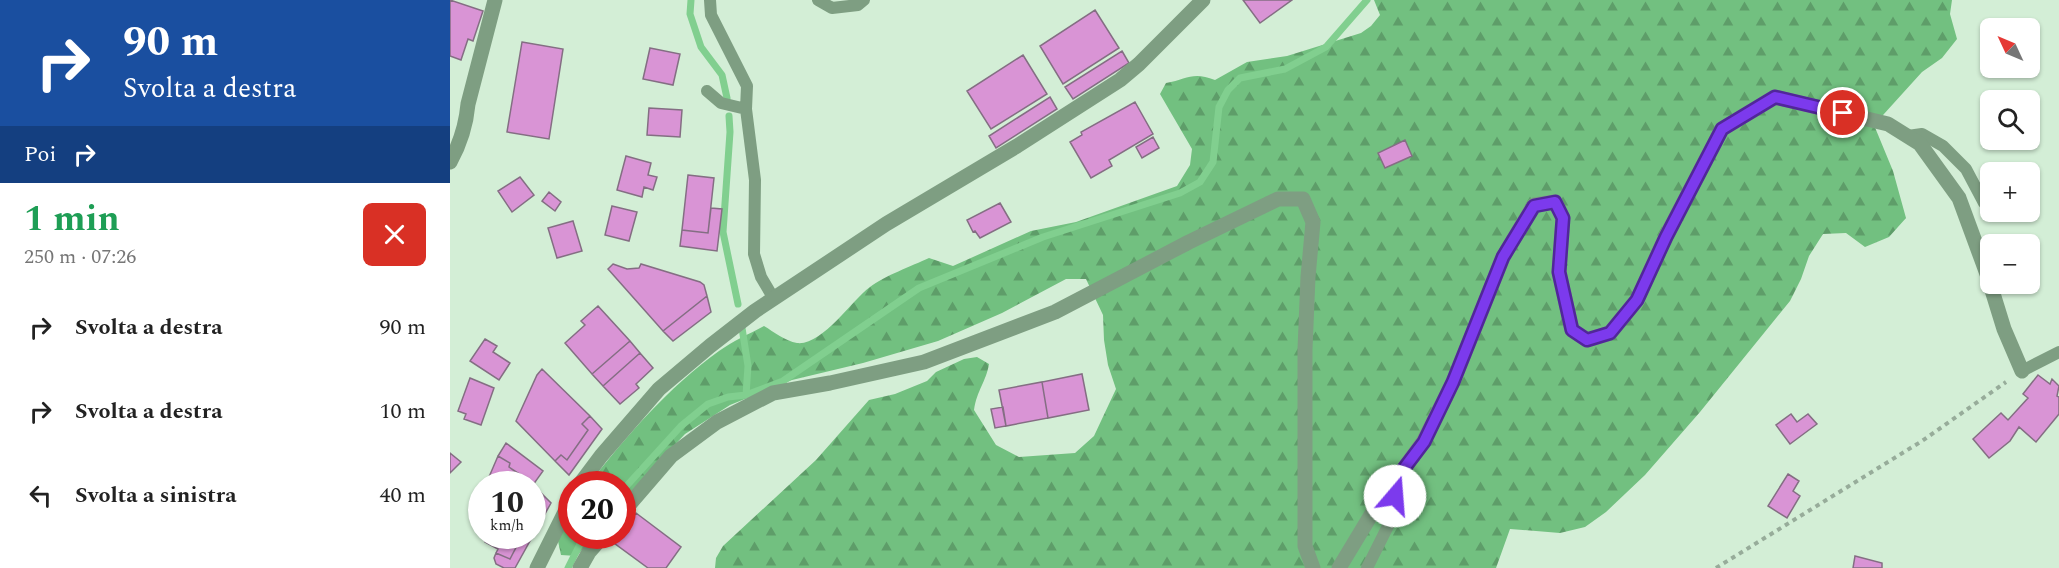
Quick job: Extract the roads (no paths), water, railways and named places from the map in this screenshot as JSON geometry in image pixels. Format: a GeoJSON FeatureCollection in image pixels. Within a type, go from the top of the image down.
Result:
{"type":"FeatureCollection","features":[{"type":"Feature","properties":{"kind":"street"},"geometry":{"type":"LineString","coordinates":[[450,162],[458,148],[467,122],[468,105],[495,0]]}},
{"type":"Feature","properties":{"kind":"street"},"geometry":{"type":"LineString","coordinates":[[590,471],[659,389],[710,346],[774,299],[886,224],[1017,146],[1120,80],[1203,0]]}},
{"type":"Feature","properties":{"kind":"street"},"geometry":{"type":"LineString","coordinates":[[1339,568],[1374,510],[1424,442],[1453,382],[1503,257],[1534,206],[1555,202],[1563,218],[1559,272],[1572,330],[1587,340],[1610,333],[1637,300],[1666,237],[1722,129],[1775,97],[1888,124],[1920,144],[1959,198],[2004,329],[2022,371]]}},
{"type":"Feature","properties":{"kind":"street"},"geometry":{"type":"LineString","coordinates":[[636,497],[671,456],[717,422],[773,393],[924,362],[1055,312],[1189,242],[1278,200],[1303,199],[1313,222],[1305,349],[1305,546],[1313,568]]}},
{"type":"Feature","properties":{"kind":"street"},"geometry":{"type":"LineString","coordinates":[[537,568],[558,526]]}},
{"type":"Feature","properties":{"kind":"street"},"geometry":{"type":"LineString","coordinates":[[580,568],[592,549]]}},
{"type":"Feature","properties":{"kind":"lane"},"geometry":{"type":"LineString","coordinates":[[710,0],[711,15],[747,86],[746,109],[755,180],[754,254],[761,276],[774,299]]}},
{"type":"Feature","properties":{"kind":"lane"},"geometry":{"type":"LineString","coordinates":[[818,0],[832,8],[858,5],[864,0]]}},
{"type":"Feature","properties":{"kind":"lane"},"geometry":{"type":"LineString","coordinates":[[707,91],[721,103],[746,109]]}},
{"type":"Feature","properties":{"kind":"lane"},"geometry":{"type":"LineString","coordinates":[[1908,136],[1922,134],[1943,146],[1966,169],[1980,195]]}},
{"type":"Feature","properties":{"kind":"lane"},"geometry":{"type":"LineString","coordinates":[[2022,371],[2059,352]]}},
{"type":"Feature","properties":{"kind":"lane"},"geometry":{"type":"LineString","coordinates":[[1367,568],[1394,514],[1396,479]]}},
{"type":"Feature","properties":{"kind":"waterway"},"geometry":{"type":"LineString","coordinates":[[691,0],[690,14],[701,47],[722,75],[727,98]]}},
{"type":"Feature","properties":{"kind":"waterway"},"geometry":{"type":"LineString","coordinates":[[636,476],[681,426],[708,404],[728,397],[746,395],[783,381],[919,288],[1043,237],[1180,193],[1200,182],[1213,162],[1219,107],[1228,90],[1240,78],[1285,69],[1326,47],[1367,0]]}},
{"type":"Feature","properties":{"kind":"waterway"},"geometry":{"type":"LineString","coordinates":[[729,116],[730,132],[723,232],[738,304]]}},
{"type":"Feature","properties":{"kind":"waterway"},"geometry":{"type":"LineString","coordinates":[[742,328],[748,366],[746,395]]}},
{"type":"Feature","properties":{"kind":"waterway"},"geometry":{"type":"LineString","coordinates":[[568,568],[578,549]]}}]}
